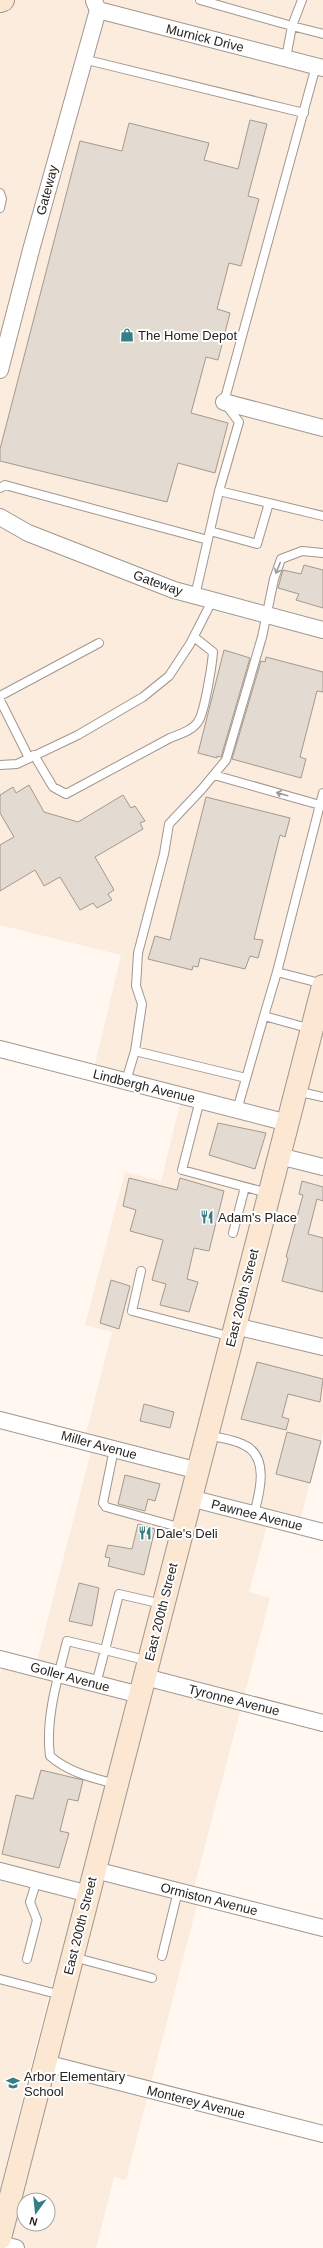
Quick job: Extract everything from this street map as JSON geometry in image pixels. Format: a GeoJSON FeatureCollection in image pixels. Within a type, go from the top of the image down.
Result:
{"type":"FeatureCollection","features":[{"type":"Feature","properties":{"kind":"street","name":"Murnick Drive"},"geometry":{"type":"LineString","coordinates":[[96,5],[320,67]]}},
{"type":"Feature","properties":{"kind":"street","name":"Gateway"},"geometry":{"type":"LineString","coordinates":[[0,370],[83,60],[96,5]]}},
{"type":"Feature","properties":{"kind":"street"},"geometry":{"type":"LineString","coordinates":[[224,402],[323,428]]}},
{"type":"Feature","properties":{"kind":"street","name":"Gateway"},"geometry":{"type":"LineString","coordinates":[[0,517],[28,533],[174,590],[323,630]]}},
{"type":"Feature","properties":{"kind":"street","name":"East 200th Street"},"geometry":{"type":"LineString","coordinates":[[0,2238],[190,1498],[199,1471],[323,985]]}},
{"type":"Feature","properties":{"kind":"street","name":"Lindbergh Avenue"},"geometry":{"type":"LineString","coordinates":[[0,1049],[288,1123]]}},
{"type":"Feature","properties":{"kind":"street"},"geometry":{"type":"LineString","coordinates":[[279,1156],[323,1167]]}},
{"type":"Feature","properties":{"kind":"street"},"geometry":{"type":"LineString","coordinates":[[234,1331],[323,1347]]}},
{"type":"Feature","properties":{"kind":"street","name":"Miller Avenue"},"geometry":{"type":"LineString","coordinates":[[0,1420],[199,1471]]}},
{"type":"Feature","properties":{"kind":"street","name":"Pawnee Avenue"},"geometry":{"type":"LineString","coordinates":[[190,1498],[323,1532]]}},
{"type":"Feature","properties":{"kind":"street","name":"Goller Avenue"},"geometry":{"type":"LineString","coordinates":[[0,1659],[96,1684],[144,1678]]}},
{"type":"Feature","properties":{"kind":"street","name":"Tyronne Avenue"},"geometry":{"type":"LineString","coordinates":[[144,1678],[323,1722]]}},
{"type":"Feature","properties":{"kind":"street","name":"Ormiston Avenue"},"geometry":{"type":"LineString","coordinates":[[95,1870],[323,1928]]}},
{"type":"Feature","properties":{"kind":"street"},"geometry":{"type":"LineString","coordinates":[[0,1871],[89,1894]]}},
{"type":"Feature","properties":{"kind":"street","name":"Monterey Avenue"},"geometry":{"type":"LineString","coordinates":[[45,2063],[323,2134]]}},
{"type":"Feature","properties":{"kind":"street"},"geometry":{"type":"LineString","coordinates":[[0,2244],[16,2248]]}},
{"type":"Feature","properties":{"kind":"lane"},"geometry":{"type":"LineString","coordinates":[[200,0],[323,34]]}},
{"type":"Feature","properties":{"kind":"lane"},"geometry":{"type":"LineString","coordinates":[[286,58],[292,26],[302,0]]}},
{"type":"Feature","properties":{"kind":"lane"},"geometry":{"type":"LineString","coordinates":[[83,60],[304,113]]}},
{"type":"Feature","properties":{"kind":"lane"},"geometry":{"type":"LineString","coordinates":[[195,596],[219,491],[239,422],[224,402],[304,113],[320,67]]}},
{"type":"Feature","properties":{"kind":"lane"},"geometry":{"type":"LineString","coordinates":[[0,193],[2,199],[0,208]]}},
{"type":"Feature","properties":{"kind":"lane"},"geometry":{"type":"LineString","coordinates":[[0,488],[5,485],[208,540]]}},
{"type":"Feature","properties":{"kind":"lane"},"geometry":{"type":"LineString","coordinates":[[219,491],[323,516]]}},
{"type":"Feature","properties":{"kind":"lane"},"geometry":{"type":"LineString","coordinates":[[210,531],[258,544],[268,502]]}},
{"type":"Feature","properties":{"kind":"lane"},"geometry":{"type":"LineString","coordinates":[[126,1081],[135,1051],[142,1004],[136,986],[138,953],[164,854],[170,824],[226,760],[268,614],[274,578],[282,559],[302,551],[323,553]]}},
{"type":"Feature","properties":{"kind":"lane"},"geometry":{"type":"LineString","coordinates":[[0,765],[17,764],[32,757],[78,735],[143,697],[169,676],[194,637],[212,601]]}},
{"type":"Feature","properties":{"kind":"lane"},"geometry":{"type":"LineString","coordinates":[[0,700],[32,757],[53,787],[66,794],[170,738],[186,733],[199,721],[212,665],[213,652],[194,637]]}},
{"type":"Feature","properties":{"kind":"lane"},"geometry":{"type":"LineString","coordinates":[[0,696],[99,643]]}},
{"type":"Feature","properties":{"kind":"lane"},"geometry":{"type":"LineString","coordinates":[[214,775],[320,805]]}},
{"type":"Feature","properties":{"kind":"lane"},"geometry":{"type":"LineString","coordinates":[[237,1110],[277,972],[323,793]]}},
{"type":"Feature","properties":{"kind":"lane"},"geometry":{"type":"LineString","coordinates":[[277,972],[323,985]]}},
{"type":"Feature","properties":{"kind":"lane"},"geometry":{"type":"LineString","coordinates":[[264,1016],[312,1029]]}},
{"type":"Feature","properties":{"kind":"lane"},"geometry":{"type":"LineString","coordinates":[[135,1051],[246,1078]]}},
{"type":"Feature","properties":{"kind":"lane"},"geometry":{"type":"LineString","coordinates":[[296,1091],[323,1097]]}},
{"type":"Feature","properties":{"kind":"lane"},"geometry":{"type":"LineString","coordinates":[[200,1100],[182,1170],[269,1194]]}},
{"type":"Feature","properties":{"kind":"lane"},"geometry":{"type":"LineString","coordinates":[[233,1234],[245,1187]]}},
{"type":"Feature","properties":{"kind":"lane"},"geometry":{"type":"LineString","coordinates":[[141,1271],[132,1311],[234,1331]]}},
{"type":"Feature","properties":{"kind":"lane"},"geometry":{"type":"LineString","coordinates":[[208,1435],[243,1444],[254,1452],[258,1461],[262,1484],[254,1514]]}},
{"type":"Feature","properties":{"kind":"lane"},"geometry":{"type":"LineString","coordinates":[[114,1449],[103,1503],[106,1507],[183,1528]]}},
{"type":"Feature","properties":{"kind":"lane"},"geometry":{"type":"LineString","coordinates":[[96,1684],[119,1594],[163,1604]]}},
{"type":"Feature","properties":{"kind":"lane"},"geometry":{"type":"LineString","coordinates":[[117,1784],[75,1772],[58,1763],[50,1756],[48,1740],[59,1674],[67,1641],[105,1650],[144,1678]]}},
{"type":"Feature","properties":{"kind":"lane"},"geometry":{"type":"LineString","coordinates":[[27,1959],[37,1920],[30,1902],[37,1880]]}},
{"type":"Feature","properties":{"kind":"lane"},"geometry":{"type":"LineString","coordinates":[[162,1956],[178,1892]]}},
{"type":"Feature","properties":{"kind":"lane"},"geometry":{"type":"LineString","coordinates":[[72,1957],[152,1978]]}},
{"type":"Feature","properties":{"kind":"lane"},"geometry":{"type":"LineString","coordinates":[[0,1979],[62,1996]]}},
{"type":"Feature","properties":{"kind":"shaded area"},"geometry":{"type":"Polygon","coordinates":[[[323,0],[323,1433],[299,1525],[269,1518],[249,1592],[270,1598],[192,1895],[199,1897],[126,2180],[114,2177],[96,2248],[0,2248],[66,1981],[53,1978],[0,2189],[0,1674],[4,1660],[35,1668],[93,1444],[84,1441],[112,1332],[85,1325],[125,1172],[161,1181],[182,1096],[93,1073],[121,955],[0,925],[0,1],[323,0]]]}},
{"type":"Feature","properties":{"kind":"building","name":"The Home Depot"},"geometry":{"type":"Polygon","coordinates":[[[250,120],[267,124],[248,196],[259,199],[241,266],[229,263],[217,309],[230,313],[218,360],[206,357],[191,413],[228,423],[215,473],[178,463],[167,502],[0,461],[0,449],[80,141],[122,151],[129,123],[209,143],[204,160],[238,169],[250,120]]]}},
{"type":"Feature","properties":{"kind":"building"},"geometry":{"type":"Polygon","coordinates":[[[304,565],[323,570],[323,608],[296,600],[299,594],[278,588],[283,570],[301,574],[304,565]]]}},
{"type":"Feature","properties":{"kind":"building"},"geometry":{"type":"Polygon","coordinates":[[[224,650],[250,658],[221,757],[217,756],[217,758],[198,753],[224,650]]]}},
{"type":"Feature","properties":{"kind":"building"},"geometry":{"type":"Polygon","coordinates":[[[266,657],[323,672],[323,692],[317,691],[300,757],[306,759],[301,778],[232,759],[261,661],[265,662],[266,657]]]}},
{"type":"Feature","properties":{"kind":"building"},"geometry":{"type":"Polygon","coordinates":[[[29,785],[44,812],[78,822],[123,795],[131,808],[135,806],[145,821],[140,823],[143,829],[95,857],[114,890],[108,894],[112,900],[97,908],[93,903],[80,910],[60,877],[44,886],[35,870],[0,891],[0,845],[14,837],[0,813],[0,795],[13,787],[16,793],[29,785]]]}},
{"type":"Feature","properties":{"kind":"building"},"geometry":{"type":"Polygon","coordinates":[[[206,797],[290,818],[285,837],[280,835],[254,939],[263,940],[258,958],[250,956],[245,969],[200,958],[198,967],[193,966],[192,970],[148,959],[155,936],[170,940],[206,797]]]}},
{"type":"Feature","properties":{"kind":"building"},"geometry":{"type":"Polygon","coordinates":[[[218,1123],[266,1133],[255,1169],[209,1155],[218,1123]]]}},
{"type":"Feature","properties":{"kind":"building"},"geometry":{"type":"Polygon","coordinates":[[[129,1178],[177,1190],[180,1178],[224,1191],[209,1251],[194,1248],[187,1279],[198,1282],[189,1312],[160,1305],[166,1284],[152,1280],[163,1240],[130,1231],[136,1210],[123,1206],[129,1178]]]}},
{"type":"Feature","properties":{"kind":"building"},"geometry":{"type":"Polygon","coordinates":[[[302,1181],[323,1187],[323,1201],[317,1199],[308,1234],[323,1238],[323,1292],[282,1281],[288,1258],[286,1257],[303,1195],[299,1194],[302,1181]]]}},
{"type":"Feature","properties":{"kind":"building"},"geometry":{"type":"Polygon","coordinates":[[[111,1280],[130,1286],[119,1329],[100,1323],[111,1280]]]}},
{"type":"Feature","properties":{"kind":"building"},"geometry":{"type":"Polygon","coordinates":[[[257,1362],[323,1379],[320,1402],[288,1394],[282,1417],[289,1419],[286,1430],[241,1419],[257,1362]]]}},
{"type":"Feature","properties":{"kind":"building"},"geometry":{"type":"Polygon","coordinates":[[[144,1404],[174,1412],[170,1428],[140,1421],[144,1404]]]}},
{"type":"Feature","properties":{"kind":"building"},"geometry":{"type":"Polygon","coordinates":[[[287,1432],[321,1441],[310,1483],[276,1474],[287,1432]]]}},
{"type":"Feature","properties":{"kind":"building"},"geometry":{"type":"Polygon","coordinates":[[[125,1475],[160,1484],[155,1501],[148,1499],[145,1511],[118,1504],[125,1475]]]}},
{"type":"Feature","properties":{"kind":"building"},"geometry":{"type":"Polygon","coordinates":[[[138,1524],[155,1529],[144,1575],[108,1566],[110,1558],[105,1557],[108,1545],[132,1549],[138,1524]]]}},
{"type":"Feature","properties":{"kind":"building"},"geometry":{"type":"Polygon","coordinates":[[[79,1583],[99,1588],[92,1626],[69,1621],[79,1583]]]}},
{"type":"Feature","properties":{"kind":"building"},"geometry":{"type":"Polygon","coordinates":[[[41,1770],[83,1780],[78,1801],[68,1799],[60,1831],[69,1833],[59,1868],[2,1854],[16,1795],[33,1799],[41,1770]]]}},
{"type":"Feature","properties":{"kind":"place","name":"The Home Depot"},"geometry":{"type":"Point","coordinates":[127,335]}},
{"type":"Feature","properties":{"kind":"place","name":"Adam's Place"},"geometry":{"type":"Point","coordinates":[207,1217]}},
{"type":"Feature","properties":{"kind":"place","name":"Dale's Deli"},"geometry":{"type":"Point","coordinates":[145,1533]}},
{"type":"Feature","properties":{"kind":"place","name":"Arbor Elementary School"},"geometry":{"type":"Point","coordinates":[13,2083]}}]}
